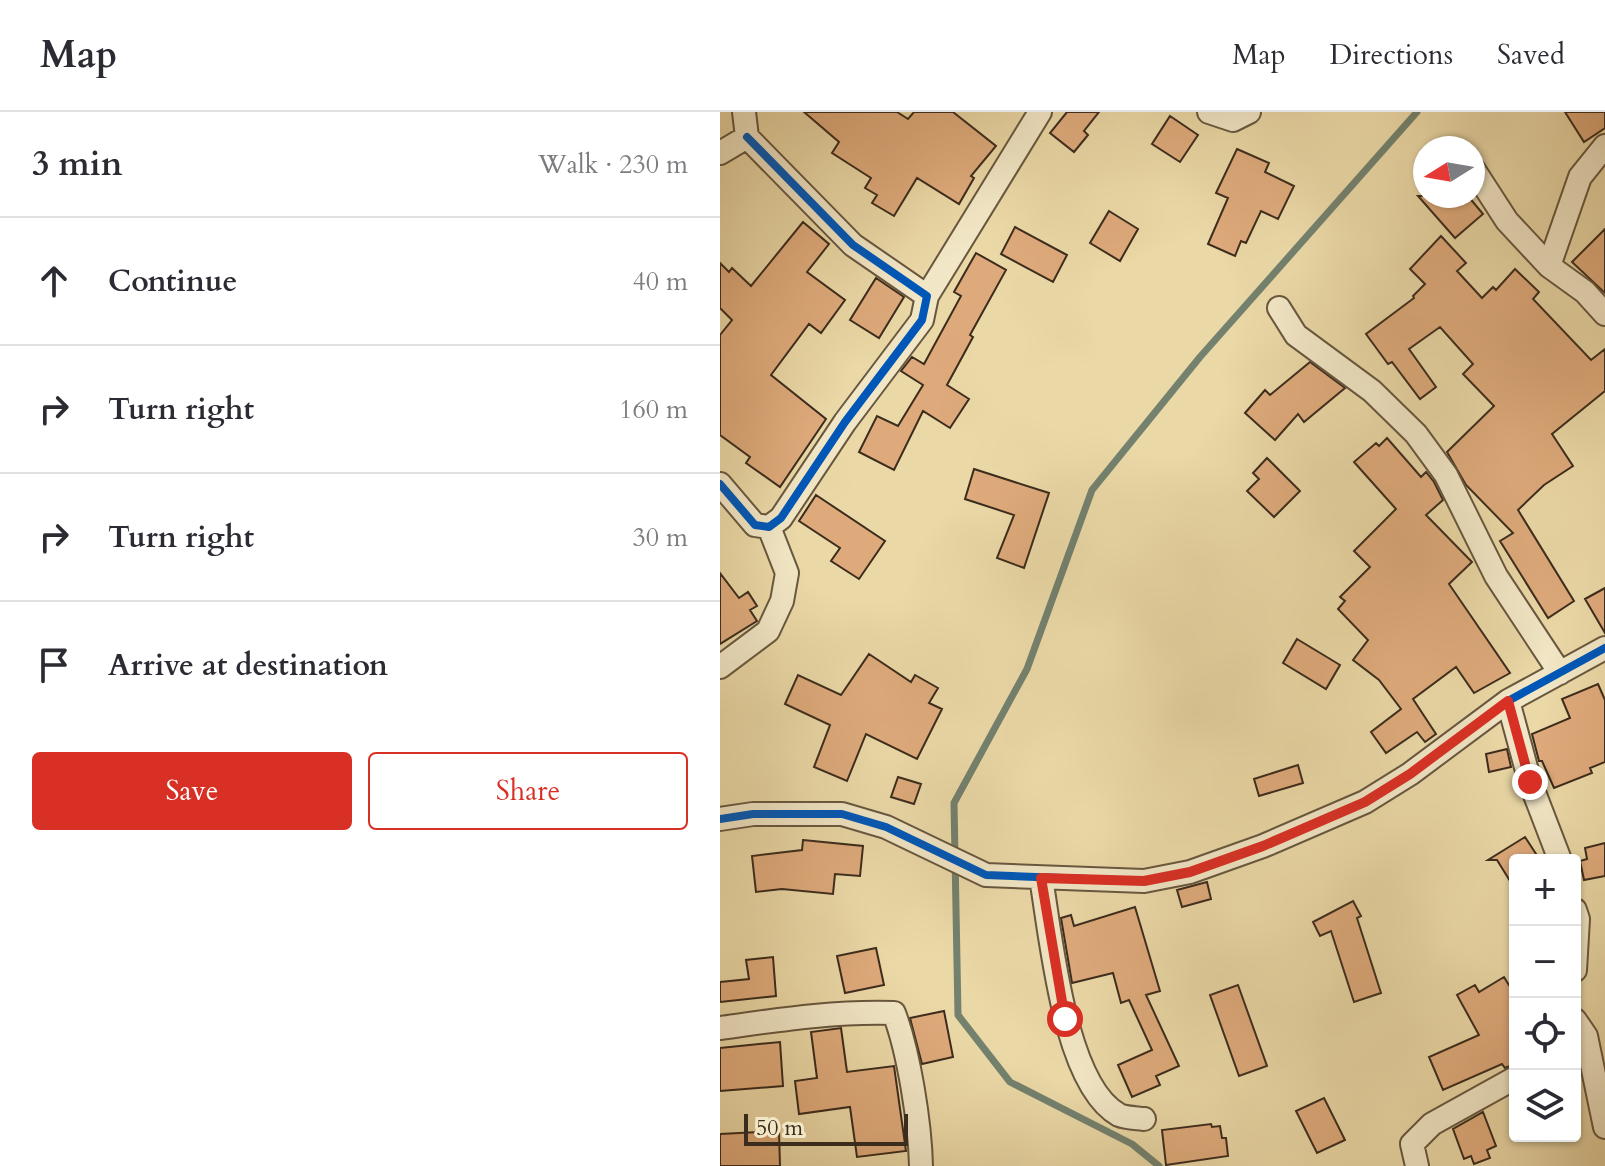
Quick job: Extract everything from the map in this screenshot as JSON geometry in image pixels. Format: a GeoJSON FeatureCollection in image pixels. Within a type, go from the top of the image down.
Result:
{"type":"FeatureCollection","features":[{"type":"Feature","properties":{"kind":"street"},"geometry":{"type":"LineString","coordinates":[[744,112],[747,137],[853,245],[927,296]]}},
{"type":"Feature","properties":{"kind":"street"},"geometry":{"type":"LineString","coordinates":[[720,484],[755,525],[769,527],[781,518],[861,400],[922,320],[927,296],[1040,112]]}},
{"type":"Feature","properties":{"kind":"street"},"geometry":{"type":"LineString","coordinates":[[1209,112],[1233,120],[1249,112]]}},
{"type":"Feature","properties":{"kind":"street"},"geometry":{"type":"LineString","coordinates":[[720,153],[747,137]]}},
{"type":"Feature","properties":{"kind":"street"},"geometry":{"type":"LineString","coordinates":[[1549,266],[1580,177],[1605,146]]}},
{"type":"Feature","properties":{"kind":"street"},"geometry":{"type":"LineString","coordinates":[[1485,187],[1507,221],[1549,266],[1585,292],[1605,314]]}},
{"type":"Feature","properties":{"kind":"street"},"geometry":{"type":"LineString","coordinates":[[1279,308],[1296,335],[1372,391],[1416,434],[1446,475],[1496,576],[1560,673]]}},
{"type":"Feature","properties":{"kind":"street"},"geometry":{"type":"LineString","coordinates":[[720,667],[768,631],[782,601],[787,573],[769,527]]}},
{"type":"Feature","properties":{"kind":"street"},"geometry":{"type":"LineString","coordinates":[[720,819],[753,814],[842,814],[886,827],[986,875],[1144,881],[1190,872],[1263,846],[1365,802],[1410,774],[1508,701],[1605,648]]}},
{"type":"Feature","properties":{"kind":"street"},"geometry":{"type":"LineString","coordinates":[[1508,701],[1530,782],[1558,854]]}},
{"type":"Feature","properties":{"kind":"street"},"geometry":{"type":"LineString","coordinates":[[1041,878],[1065,1019],[1086,1077],[1103,1102],[1121,1116],[1144,1119]]}},
{"type":"Feature","properties":{"kind":"street"},"geometry":{"type":"LineString","coordinates":[[720,1028],[833,1014],[894,1013],[907,1063],[921,1166]]}},
{"type":"Feature","properties":{"kind":"street"},"geometry":{"type":"LineString","coordinates":[[1581,1040],[1605,1127]]}},
{"type":"Feature","properties":{"kind":"street"},"geometry":{"type":"LineString","coordinates":[[1417,1166],[1412,1144],[1432,1124],[1509,1081]]}},
{"type":"Feature","properties":{"kind":"building"},"geometry":{"type":"Polygon","coordinates":[[[804,112],[897,112],[908,119],[914,112],[953,112],[996,146],[971,176],[974,178],[959,204],[917,178],[894,216],[872,203],[877,195],[865,188],[871,178],[832,153],[839,142],[804,112]]]}},
{"type":"Feature","properties":{"kind":"building"},"geometry":{"type":"Polygon","coordinates":[[[1067,112],[1099,112],[1084,131],[1088,135],[1074,152],[1050,133],[1067,112]]]}},
{"type":"Feature","properties":{"kind":"building"},"geometry":{"type":"Polygon","coordinates":[[[1565,112],[1605,112],[1605,128],[1584,142],[1565,112]]]}},
{"type":"Feature","properties":{"kind":"building"},"geometry":{"type":"Polygon","coordinates":[[[1170,116],[1198,135],[1180,162],[1152,144],[1170,116]]]}},
{"type":"Feature","properties":{"kind":"building"},"geometry":{"type":"Polygon","coordinates":[[[1237,149],[1269,163],[1265,172],[1294,186],[1278,219],[1261,211],[1246,243],[1241,241],[1235,256],[1208,244],[1228,198],[1216,193],[1237,149]]]}},
{"type":"Feature","properties":{"kind":"building"},"geometry":{"type":"Polygon","coordinates":[[[1429,208],[1478,208],[1483,214],[1455,238],[1429,208]]]}},
{"type":"Feature","properties":{"kind":"building"},"geometry":{"type":"Polygon","coordinates":[[[1109,211],[1138,229],[1120,261],[1090,243],[1109,211]]]}},
{"type":"Feature","properties":{"kind":"building"},"geometry":{"type":"Polygon","coordinates":[[[803,222],[829,244],[807,272],[845,300],[821,333],[809,324],[771,375],[826,419],[780,487],[746,463],[750,457],[720,435],[720,335],[732,320],[720,308],[720,263],[729,272],[732,268],[751,286],[803,222]]]}},
{"type":"Feature","properties":{"kind":"building"},"geometry":{"type":"Polygon","coordinates":[[[1015,227],[1067,255],[1053,282],[1001,254],[1015,227]]]}},
{"type":"Feature","properties":{"kind":"building"},"geometry":{"type":"Polygon","coordinates":[[[1605,229],[1605,293],[1572,262],[1605,229]]]}},
{"type":"Feature","properties":{"kind":"building"},"geometry":{"type":"Polygon","coordinates":[[[1441,236],[1466,263],[1457,271],[1482,298],[1493,287],[1496,290],[1515,269],[1539,292],[1533,299],[1591,360],[1605,349],[1605,391],[1552,434],[1573,466],[1544,485],[1518,510],[1574,601],[1548,618],[1500,541],[1513,533],[1466,485],[1447,452],[1494,406],[1463,374],[1473,364],[1440,327],[1409,349],[1436,387],[1420,399],[1366,334],[1414,298],[1425,284],[1410,269],[1441,236]]]}},
{"type":"Feature","properties":{"kind":"building"},"geometry":{"type":"Polygon","coordinates":[[[976,253],[1006,270],[947,385],[969,399],[950,428],[923,411],[894,470],[859,452],[877,416],[898,426],[923,385],[901,371],[912,357],[924,364],[961,296],[954,292],[976,253]]]}},
{"type":"Feature","properties":{"kind":"building"},"geometry":{"type":"Polygon","coordinates":[[[876,278],[904,297],[879,338],[850,320],[876,278]]]}},
{"type":"Feature","properties":{"kind":"building"},"geometry":{"type":"Polygon","coordinates":[[[1310,362],[1345,388],[1304,422],[1298,414],[1275,440],[1245,413],[1265,390],[1270,395],[1310,362]]]}},
{"type":"Feature","properties":{"kind":"building"},"geometry":{"type":"Polygon","coordinates":[[[1387,438],[1421,477],[1426,472],[1434,482],[1443,500],[1426,515],[1472,562],[1449,584],[1510,673],[1474,693],[1456,667],[1413,699],[1436,734],[1425,742],[1417,732],[1386,753],[1371,732],[1401,709],[1379,680],[1353,660],[1368,640],[1338,609],[1345,601],[1340,597],[1370,567],[1354,551],[1396,509],[1354,462],[1376,443],[1379,446],[1387,438]]]}},
{"type":"Feature","properties":{"kind":"building"},"geometry":{"type":"Polygon","coordinates":[[[1267,458],[1300,491],[1274,517],[1247,491],[1259,479],[1253,473],[1267,458]]]}},
{"type":"Feature","properties":{"kind":"building"},"geometry":{"type":"Polygon","coordinates":[[[974,469],[1049,493],[1024,568],[997,558],[1014,515],[965,499],[974,469]]]}},
{"type":"Feature","properties":{"kind":"building"},"geometry":{"type":"Polygon","coordinates":[[[816,495],[885,541],[859,579],[831,561],[840,548],[799,521],[816,495]]]}},
{"type":"Feature","properties":{"kind":"building"},"geometry":{"type":"Polygon","coordinates":[[[720,573],[739,598],[748,592],[757,606],[750,610],[757,621],[720,644],[720,573]]]}},
{"type":"Feature","properties":{"kind":"building"},"geometry":{"type":"Polygon","coordinates":[[[1605,588],[1605,633],[1585,599],[1605,588]]]}},
{"type":"Feature","properties":{"kind":"building"},"geometry":{"type":"Polygon","coordinates":[[[1297,639],[1340,665],[1326,689],[1283,663],[1297,639]]]}},
{"type":"Feature","properties":{"kind":"building"},"geometry":{"type":"Polygon","coordinates":[[[869,654],[911,682],[915,675],[938,688],[929,703],[942,709],[917,759],[866,734],[847,781],[814,767],[830,725],[785,704],[798,675],[841,695],[869,654]]]}},
{"type":"Feature","properties":{"kind":"building"},"geometry":{"type":"Polygon","coordinates":[[[1598,684],[1605,700],[1605,762],[1590,768],[1592,773],[1554,788],[1542,761],[1539,761],[1532,734],[1570,718],[1562,699],[1598,684]]]}},
{"type":"Feature","properties":{"kind":"building"},"geometry":{"type":"Polygon","coordinates":[[[1507,749],[1511,767],[1489,772],[1486,754],[1507,749]]]}},
{"type":"Feature","properties":{"kind":"building"},"geometry":{"type":"Polygon","coordinates":[[[1298,765],[1303,783],[1259,796],[1254,779],[1298,765]]]}},
{"type":"Feature","properties":{"kind":"building"},"geometry":{"type":"Polygon","coordinates":[[[898,777],[921,784],[914,804],[891,797],[898,777]]]}},
{"type":"Feature","properties":{"kind":"building"},"geometry":{"type":"Polygon","coordinates":[[[1525,837],[1536,854],[1509,854],[1509,879],[1497,860],[1488,860],[1525,837]]]}},
{"type":"Feature","properties":{"kind":"building"},"geometry":{"type":"Polygon","coordinates":[[[803,840],[863,846],[860,876],[835,874],[833,894],[782,889],[756,892],[752,856],[802,850],[803,840]]]}},
{"type":"Feature","properties":{"kind":"building"},"geometry":{"type":"Polygon","coordinates":[[[1605,843],[1605,876],[1584,880],[1581,861],[1587,859],[1585,848],[1605,843]]]}},
{"type":"Feature","properties":{"kind":"building"},"geometry":{"type":"Polygon","coordinates":[[[1207,882],[1211,899],[1182,907],[1177,890],[1207,882]]]}},
{"type":"Feature","properties":{"kind":"building"},"geometry":{"type":"Polygon","coordinates":[[[1353,901],[1361,916],[1357,918],[1381,993],[1354,1002],[1331,931],[1320,936],[1313,922],[1353,901]]]}},
{"type":"Feature","properties":{"kind":"building"},"geometry":{"type":"Polygon","coordinates":[[[1135,907],[1160,991],[1146,995],[1179,1066],[1156,1076],[1160,1085],[1132,1097],[1118,1065],[1152,1050],[1129,1000],[1121,1003],[1113,973],[1072,983],[1061,918],[1071,915],[1074,926],[1135,907]]]}},
{"type":"Feature","properties":{"kind":"building"},"geometry":{"type":"Polygon","coordinates":[[[876,948],[884,985],[845,993],[837,956],[876,948]]]}},
{"type":"Feature","properties":{"kind":"building"},"geometry":{"type":"Polygon","coordinates":[[[773,957],[776,996],[720,1002],[720,982],[749,979],[746,960],[773,957]]]}},
{"type":"Feature","properties":{"kind":"building"},"geometry":{"type":"Polygon","coordinates":[[[1504,977],[1509,985],[1509,1066],[1505,1068],[1502,1064],[1443,1090],[1429,1057],[1479,1035],[1457,995],[1475,985],[1479,992],[1504,977]]]}},
{"type":"Feature","properties":{"kind":"building"},"geometry":{"type":"Polygon","coordinates":[[[1238,985],[1267,1066],[1239,1076],[1210,995],[1238,985]]]}},
{"type":"Feature","properties":{"kind":"building"},"geometry":{"type":"Polygon","coordinates":[[[944,1011],[953,1057],[922,1064],[910,1018],[944,1011]]]}},
{"type":"Feature","properties":{"kind":"building"},"geometry":{"type":"Polygon","coordinates":[[[841,1028],[847,1072],[894,1066],[906,1151],[857,1157],[850,1107],[799,1114],[795,1081],[817,1078],[811,1032],[841,1028]]]}},
{"type":"Feature","properties":{"kind":"building"},"geometry":{"type":"Polygon","coordinates":[[[780,1042],[783,1086],[720,1091],[720,1048],[780,1042]]]}},
{"type":"Feature","properties":{"kind":"building"},"geometry":{"type":"Polygon","coordinates":[[[1324,1098],[1345,1140],[1317,1153],[1296,1111],[1324,1098]]]}},
{"type":"Feature","properties":{"kind":"building"},"geometry":{"type":"Polygon","coordinates":[[[1483,1112],[1496,1146],[1487,1150],[1490,1158],[1474,1164],[1471,1156],[1464,1159],[1453,1129],[1483,1112]]]}},
{"type":"Feature","properties":{"kind":"building"},"geometry":{"type":"Polygon","coordinates":[[[1211,1124],[1212,1127],[1220,1126],[1222,1138],[1226,1138],[1228,1156],[1166,1165],[1162,1130],[1211,1124]]]}},
{"type":"Feature","properties":{"kind":"building"},"geometry":{"type":"Polygon","coordinates":[[[779,1131],[780,1166],[720,1166],[720,1134],[779,1131]]]}},
{"type":"Feature","properties":{"kind":"waterway"},"geometry":{"type":"LineString","coordinates":[[1159,1166],[1132,1144],[1010,1082],[958,1015],[954,803],[1027,669],[1092,490],[1200,357],[1417,112]]}},
{"type":"Feature","properties":{"kind":"cycle path"},"geometry":{"type":"LineString","coordinates":[[720,484],[755,525],[769,527],[781,518],[845,422],[922,320],[927,296],[853,245],[747,137]]}},
{"type":"Feature","properties":{"kind":"cycle path"},"geometry":{"type":"LineString","coordinates":[[720,819],[753,814],[842,814],[886,827],[986,875],[1144,881],[1190,872],[1263,846],[1365,802],[1410,774],[1508,701],[1605,648]]}},
{"type":"Feature","properties":{"kind":"route"},"geometry":{"type":"LineString","coordinates":[[1065,1019],[1041,878],[1144,881],[1190,872],[1263,846],[1365,802],[1410,774],[1508,701],[1530,782]]}}]}
